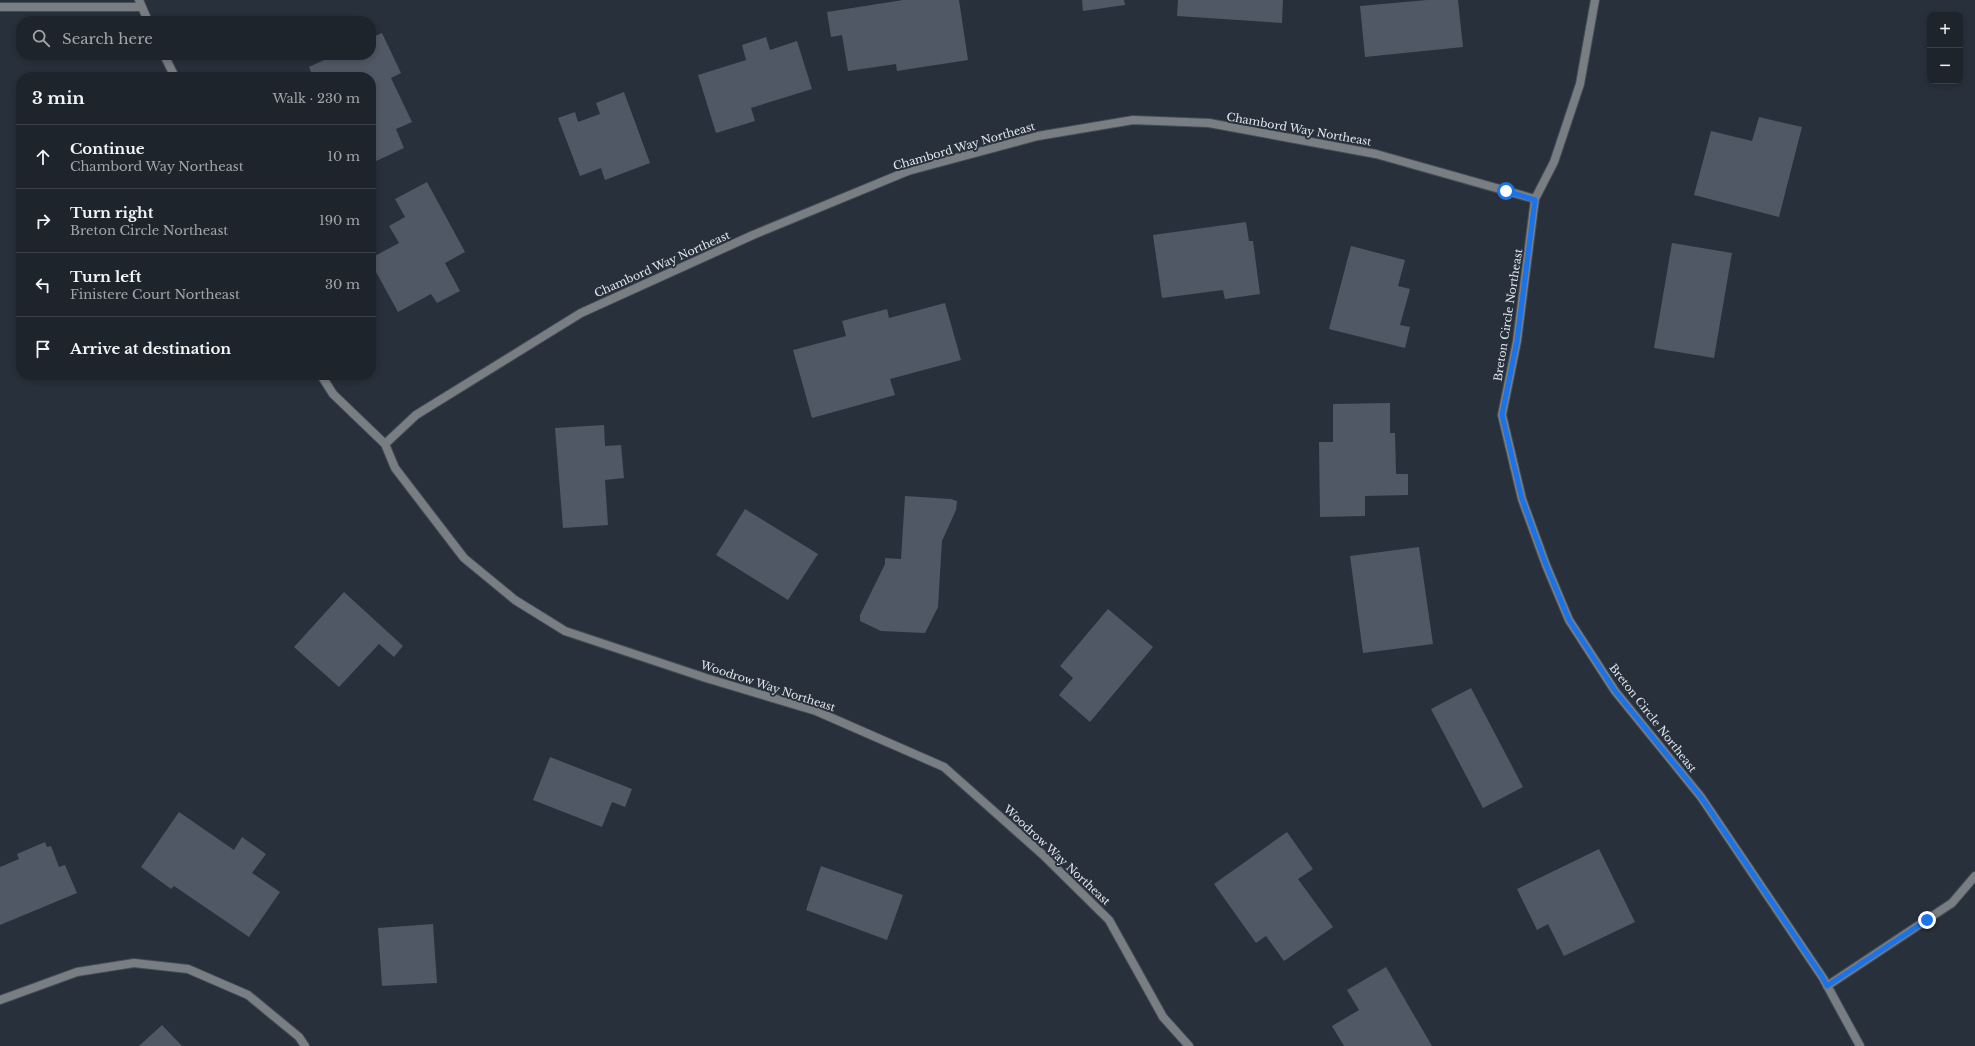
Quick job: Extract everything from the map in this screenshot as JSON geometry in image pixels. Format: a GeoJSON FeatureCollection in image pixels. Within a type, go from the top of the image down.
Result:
{"type":"FeatureCollection","features":[{"type":"Feature","properties":{"kind":"street","name":"Breton Circle Northeast"},"geometry":{"type":"LineString","coordinates":[[1595,0],[1580,84],[1554,162],[1535,200],[1517,341],[1502,415],[1522,499],[1546,565],[1569,620],[1615,691],[1701,797],[1823,978],[1860,1046]]}},
{"type":"Feature","properties":{"kind":"street"},"geometry":{"type":"LineString","coordinates":[[0,7],[140,4],[146,16]]}},
{"type":"Feature","properties":{"kind":"street"},"geometry":{"type":"LineString","coordinates":[[166,60],[172,72]]}},
{"type":"Feature","properties":{"kind":"street","name":"Chambord Way Northeast"},"geometry":{"type":"LineString","coordinates":[[385,444],[416,416],[581,313],[753,236],[908,170],[1038,136],[1133,120],[1208,123],[1376,154],[1535,200]]}},
{"type":"Feature","properties":{"kind":"street","name":"Woodrow Way Northeast"},"geometry":{"type":"LineString","coordinates":[[325,380],[333,394],[385,444],[395,468],[464,558],[515,600],[565,631],[706,678],[816,711],[944,766],[1042,854],[1110,920],[1163,1017],[1189,1046]]}},
{"type":"Feature","properties":{"kind":"street"},"geometry":{"type":"LineString","coordinates":[[1827,986],[1952,903],[1975,876]]}},
{"type":"Feature","properties":{"kind":"street"},"geometry":{"type":"LineString","coordinates":[[0,1000],[84,971],[134,963],[188,969],[248,995],[299,1037],[305,1046]]}},
{"type":"Feature","properties":{"kind":"building"},"geometry":{"type":"Polygon","coordinates":[[[903,0],[959,0],[968,60],[897,71],[896,64],[848,71],[842,35],[831,37],[827,12],[903,0]]]}},
{"type":"Feature","properties":{"kind":"building"},"geometry":{"type":"Polygon","coordinates":[[[1082,0],[1124,0],[1125,5],[1083,11],[1082,0]]]}},
{"type":"Feature","properties":{"kind":"building"},"geometry":{"type":"Polygon","coordinates":[[[1178,0],[1283,0],[1282,23],[1177,16],[1178,0]]]}},
{"type":"Feature","properties":{"kind":"building"},"geometry":{"type":"Polygon","coordinates":[[[1427,0],[1458,0],[1463,47],[1365,57],[1360,6],[1427,0]]]}},
{"type":"Feature","properties":{"kind":"building"},"geometry":{"type":"Polygon","coordinates":[[[382,33],[401,73],[391,78],[412,122],[396,129],[404,148],[376,161],[376,72],[311,72],[309,67],[324,60],[376,60],[376,36],[382,33]]]}},
{"type":"Feature","properties":{"kind":"building"},"geometry":{"type":"Polygon","coordinates":[[[766,37],[770,50],[797,41],[812,89],[751,108],[755,121],[716,133],[698,75],[746,60],[742,45],[766,37]]]}},
{"type":"Feature","properties":{"kind":"building"},"geometry":{"type":"Polygon","coordinates":[[[624,92],[650,163],[605,180],[601,168],[580,176],[558,118],[575,112],[578,122],[600,114],[596,103],[624,92]]]}},
{"type":"Feature","properties":{"kind":"building"},"geometry":{"type":"Polygon","coordinates":[[[1759,117],[1802,127],[1779,217],[1694,195],[1711,131],[1752,141],[1759,117]]]}},
{"type":"Feature","properties":{"kind":"building"},"geometry":{"type":"Polygon","coordinates":[[[427,182],[465,252],[445,263],[460,291],[437,303],[431,294],[398,312],[376,272],[376,255],[399,243],[389,226],[405,217],[395,199],[427,182]]]}},
{"type":"Feature","properties":{"kind":"building"},"geometry":{"type":"Polygon","coordinates":[[[1246,222],[1249,241],[1253,241],[1260,294],[1225,299],[1223,290],[1162,298],[1153,235],[1246,222]]]}},
{"type":"Feature","properties":{"kind":"building"},"geometry":{"type":"Polygon","coordinates":[[[1672,243],[1732,253],[1714,358],[1654,348],[1672,243]]]}},
{"type":"Feature","properties":{"kind":"building"},"geometry":{"type":"Polygon","coordinates":[[[1351,246],[1405,260],[1398,286],[1410,289],[1400,325],[1410,327],[1405,348],[1329,329],[1351,246]]]}},
{"type":"Feature","properties":{"kind":"building"},"geometry":{"type":"Polygon","coordinates":[[[945,303],[961,360],[890,379],[895,395],[812,418],[793,350],[846,336],[842,321],[887,309],[889,318],[945,303]]]}},
{"type":"Feature","properties":{"kind":"building"},"geometry":{"type":"Polygon","coordinates":[[[1390,403],[1390,433],[1395,433],[1396,474],[1408,474],[1408,495],[1365,496],[1365,516],[1320,517],[1319,442],[1333,442],[1333,404],[1390,403]]]}},
{"type":"Feature","properties":{"kind":"building"},"geometry":{"type":"Polygon","coordinates":[[[604,425],[605,446],[621,445],[624,478],[605,480],[608,525],[563,528],[555,428],[604,425]]]}},
{"type":"Feature","properties":{"kind":"building"},"geometry":{"type":"Polygon","coordinates":[[[905,496],[951,499],[957,501],[956,510],[942,541],[938,607],[925,633],[881,631],[860,621],[860,615],[885,564],[885,558],[901,559],[905,496]]]}},
{"type":"Feature","properties":{"kind":"building"},"geometry":{"type":"Polygon","coordinates":[[[745,509],[818,554],[788,600],[716,555],[745,509]]]}},
{"type":"Feature","properties":{"kind":"building"},"geometry":{"type":"Polygon","coordinates":[[[1419,547],[1433,644],[1363,653],[1350,556],[1419,547]]]}},
{"type":"Feature","properties":{"kind":"building"},"geometry":{"type":"Polygon","coordinates":[[[344,592],[403,646],[394,657],[379,644],[339,687],[294,647],[344,592]]]}},
{"type":"Feature","properties":{"kind":"building"},"geometry":{"type":"Polygon","coordinates":[[[1108,609],[1153,647],[1090,722],[1059,695],[1073,678],[1060,666],[1108,609]]]}},
{"type":"Feature","properties":{"kind":"building"},"geometry":{"type":"Polygon","coordinates":[[[1471,688],[1523,787],[1483,808],[1431,709],[1471,688]]]}},
{"type":"Feature","properties":{"kind":"building"},"geometry":{"type":"Polygon","coordinates":[[[550,757],[632,789],[625,807],[612,802],[602,827],[533,800],[550,757]]]}},
{"type":"Feature","properties":{"kind":"building"},"geometry":{"type":"Polygon","coordinates":[[[179,812],[234,850],[242,837],[266,854],[252,873],[280,892],[249,937],[174,886],[171,889],[141,867],[179,812]]]}},
{"type":"Feature","properties":{"kind":"building"},"geometry":{"type":"Polygon","coordinates":[[[1287,832],[1313,869],[1298,879],[1333,927],[1284,961],[1266,936],[1256,943],[1214,884],[1287,832]]]}},
{"type":"Feature","properties":{"kind":"building"},"geometry":{"type":"Polygon","coordinates":[[[45,842],[47,847],[51,846],[59,867],[65,865],[77,893],[0,925],[0,867],[19,859],[17,854],[45,842]]]}},
{"type":"Feature","properties":{"kind":"building"},"geometry":{"type":"Polygon","coordinates":[[[1599,849],[1635,922],[1564,956],[1548,924],[1537,930],[1517,889],[1599,849]]]}},
{"type":"Feature","properties":{"kind":"building"},"geometry":{"type":"Polygon","coordinates":[[[821,866],[903,895],[887,940],[806,910],[821,866]]]}},
{"type":"Feature","properties":{"kind":"building"},"geometry":{"type":"Polygon","coordinates":[[[433,924],[437,983],[382,986],[378,928],[433,924]]]}},
{"type":"Feature","properties":{"kind":"building"},"geometry":{"type":"Polygon","coordinates":[[[1386,967],[1432,1046],[1344,1046],[1332,1026],[1359,1010],[1347,990],[1386,967]]]}},
{"type":"Feature","properties":{"kind":"building"},"geometry":{"type":"Polygon","coordinates":[[[162,1025],[182,1046],[139,1046],[162,1025]]]}},
{"type":"Feature","properties":{"kind":"route"},"geometry":{"type":"LineString","coordinates":[[1506,191],[1535,200],[1517,341],[1502,415],[1522,499],[1546,565],[1569,620],[1615,691],[1701,797],[1827,986],[1927,920]]}}]}
